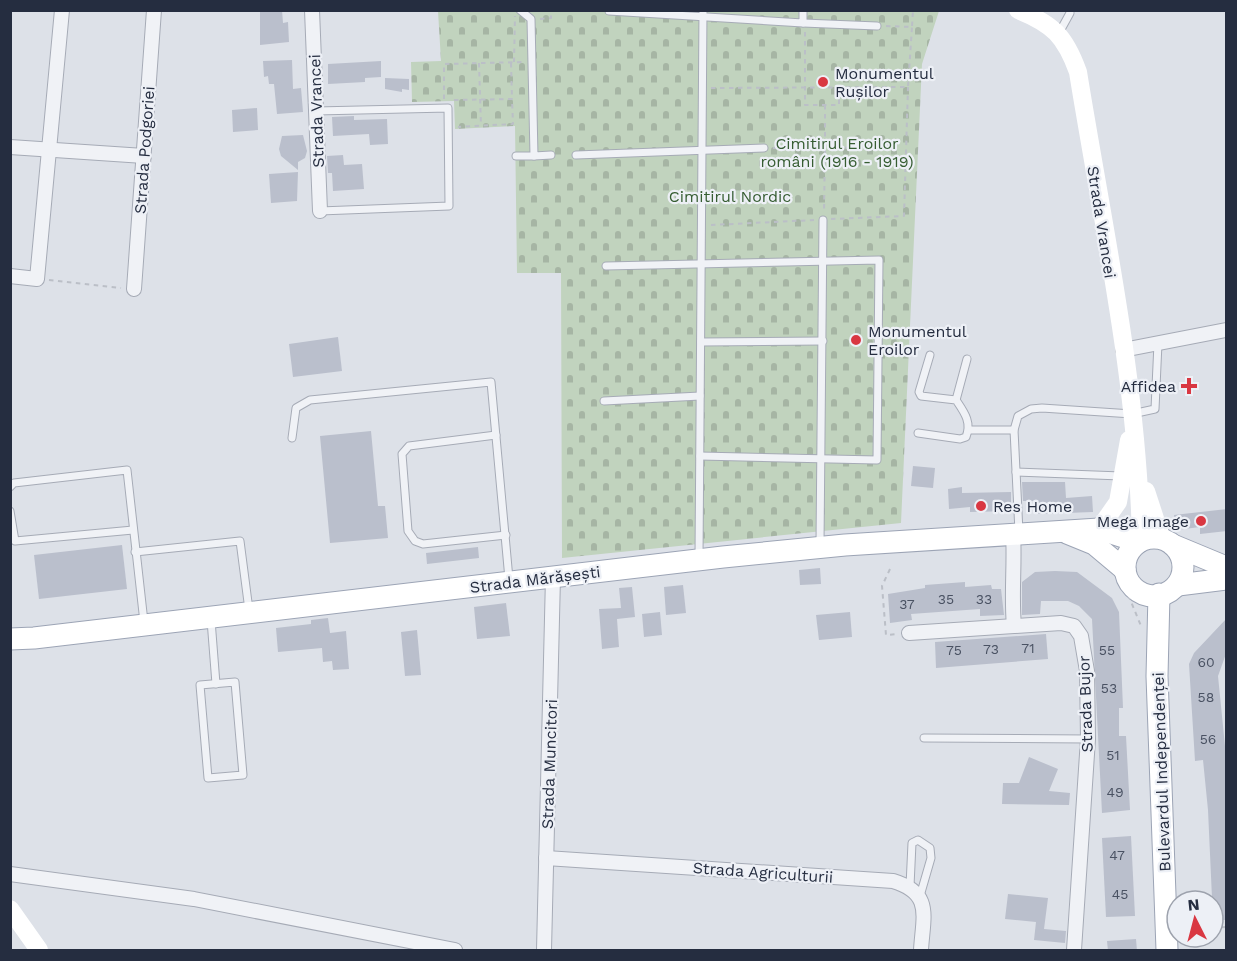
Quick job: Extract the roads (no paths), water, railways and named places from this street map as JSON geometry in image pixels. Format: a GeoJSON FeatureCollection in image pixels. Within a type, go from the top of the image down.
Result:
{"type":"FeatureCollection","features":[{"type":"Feature","properties":{"kind":"main road","name":"Strada Mărășești"},"geometry":{"type":"LineString","coordinates":[[10,639],[820,547],[1016,532],[1100,529],[1140,541]]}},
{"type":"Feature","properties":{"kind":"main road","name":"Strada Mărășești"},"geometry":{"type":"LineString","coordinates":[[1061,531],[1094,544],[1125,578]]}},
{"type":"Feature","properties":{"kind":"main road"},"geometry":{"type":"LineString","coordinates":[[1227,567],[1168,542],[1140,541],[1127,556],[1125,578],[1143,594],[1227,579]]}},
{"type":"Feature","properties":{"kind":"main road"},"geometry":{"type":"LineString","coordinates":[[1168,542],[1179,552],[1183,568],[1168,590]]}},
{"type":"Feature","properties":{"kind":"main road","name":"Bulevardul Independenței"},"geometry":{"type":"LineString","coordinates":[[1167,951],[1157,676],[1168,590]]}},
{"type":"Feature","properties":{"kind":"street"},"geometry":{"type":"LineString","coordinates":[[10,276],[37,279],[62,10]]}},
{"type":"Feature","properties":{"kind":"street","name":"Strada Podgoriei"},"geometry":{"type":"LineString","coordinates":[[134,289],[154,10]]}},
{"type":"Feature","properties":{"kind":"street","name":"Strada Vrancei"},"geometry":{"type":"LineString","coordinates":[[312,10],[320,211]]}},
{"type":"Feature","properties":{"kind":"street","name":"Strada Vrancei"},"geometry":{"type":"LineString","coordinates":[[1018,10],[1036,18],[1059,33],[1071,51],[1078,72],[1139,463],[1140,541]]}},
{"type":"Feature","properties":{"kind":"street"},"geometry":{"type":"LineString","coordinates":[[10,147],[144,156]]}},
{"type":"Feature","properties":{"kind":"street"},"geometry":{"type":"LineString","coordinates":[[1123,350],[1227,330]]}},
{"type":"Feature","properties":{"kind":"street"},"geometry":{"type":"LineString","coordinates":[[1100,529],[1118,502],[1132,416]]}},
{"type":"Feature","properties":{"kind":"street","name":"Strada Vrancei"},"geometry":{"type":"LineString","coordinates":[[1139,463],[1168,542]]}},
{"type":"Feature","properties":{"kind":"street"},"geometry":{"type":"LineString","coordinates":[[1014,626],[1011,588],[1016,532]]}},
{"type":"Feature","properties":{"kind":"street","name":"Strada Muncitori"},"geometry":{"type":"LineString","coordinates":[[544,951],[553,577]]}},
{"type":"Feature","properties":{"kind":"street","name":"Strada Bujor"},"geometry":{"type":"LineString","coordinates":[[909,633],[1061,623],[1074,626],[1082,636],[1087,671],[1088,739],[1074,951]]}},
{"type":"Feature","properties":{"kind":"street","name":"Strada Agriculturii"},"geometry":{"type":"LineString","coordinates":[[546,858],[893,881],[915,891]]}},
{"type":"Feature","properties":{"kind":"street"},"geometry":{"type":"LineString","coordinates":[[10,874],[194,899],[455,951]]}},
{"type":"Feature","properties":{"kind":"street"},"geometry":{"type":"LineString","coordinates":[[915,891],[923,909],[921,951]]}},
{"type":"Feature","properties":{"kind":"street"},"geometry":{"type":"LineString","coordinates":[[10,909],[39,951]]}},
{"type":"Feature","properties":{"kind":"lane"},"geometry":{"type":"LineString","coordinates":[[519,10],[531,19],[534,156]]}},
{"type":"Feature","properties":{"kind":"lane"},"geometry":{"type":"LineString","coordinates":[[803,10],[804,23]]}},
{"type":"Feature","properties":{"kind":"lane"},"geometry":{"type":"LineString","coordinates":[[609,11],[703,14],[804,23],[877,26]]}},
{"type":"Feature","properties":{"kind":"lane"},"geometry":{"type":"LineString","coordinates":[[1059,33],[1070,12]]}},
{"type":"Feature","properties":{"kind":"lane"},"geometry":{"type":"LineString","coordinates":[[699,559],[703,14]]}},
{"type":"Feature","properties":{"kind":"lane"},"geometry":{"type":"LineString","coordinates":[[316,111],[448,108],[449,206],[320,211]]}},
{"type":"Feature","properties":{"kind":"lane"},"geometry":{"type":"LineString","coordinates":[[576,155],[764,148]]}},
{"type":"Feature","properties":{"kind":"lane"},"geometry":{"type":"LineString","coordinates":[[516,156],[551,155]]}},
{"type":"Feature","properties":{"kind":"lane"},"geometry":{"type":"LineString","coordinates":[[820,547],[823,220]]}},
{"type":"Feature","properties":{"kind":"lane"},"geometry":{"type":"LineString","coordinates":[[606,266],[879,260],[877,459],[700,456]]}},
{"type":"Feature","properties":{"kind":"lane"},"geometry":{"type":"LineString","coordinates":[[701,342],[823,341]]}},
{"type":"Feature","properties":{"kind":"lane"},"geometry":{"type":"LineString","coordinates":[[1016,532],[1014,430],[1018,416],[1031,409],[1132,416],[1155,409],[1158,343]]}},
{"type":"Feature","properties":{"kind":"lane"},"geometry":{"type":"LineString","coordinates":[[918,433],[960,439],[966,437],[969,430],[967,416],[956,400],[921,396],[920,392],[930,355]]}},
{"type":"Feature","properties":{"kind":"lane"},"geometry":{"type":"LineString","coordinates":[[956,400],[967,359]]}},
{"type":"Feature","properties":{"kind":"lane"},"geometry":{"type":"LineString","coordinates":[[292,438],[296,408],[310,400],[491,382],[510,582]]}},
{"type":"Feature","properties":{"kind":"lane"},"geometry":{"type":"LineString","coordinates":[[604,401],[700,396]]}},
{"type":"Feature","properties":{"kind":"lane"},"geometry":{"type":"LineString","coordinates":[[969,430],[1014,430]]}},
{"type":"Feature","properties":{"kind":"lane"},"geometry":{"type":"LineString","coordinates":[[496,435],[409,446],[402,454],[408,531],[415,540],[423,543],[506,535]]}},
{"type":"Feature","properties":{"kind":"lane"},"geometry":{"type":"LineString","coordinates":[[10,487],[14,483],[127,470],[134,512],[133,530],[144,624]]}},
{"type":"Feature","properties":{"kind":"lane"},"geometry":{"type":"LineString","coordinates":[[1016,472],[1124,476]]}},
{"type":"Feature","properties":{"kind":"lane"},"geometry":{"type":"LineString","coordinates":[[10,511],[15,541],[133,530]]}},
{"type":"Feature","properties":{"kind":"lane"},"geometry":{"type":"LineString","coordinates":[[135,552],[240,541],[249,612]]}},
{"type":"Feature","properties":{"kind":"lane"},"geometry":{"type":"LineString","coordinates":[[211,617],[216,684]]}},
{"type":"Feature","properties":{"kind":"lane"},"geometry":{"type":"LineString","coordinates":[[235,682],[243,775],[208,778],[200,686],[216,684],[235,682]]}},
{"type":"Feature","properties":{"kind":"lane"},"geometry":{"type":"LineString","coordinates":[[924,738],[1088,739]]}},
{"type":"Feature","properties":{"kind":"lane"},"geometry":{"type":"LineString","coordinates":[[918,840],[930,848],[932,858],[915,891],[910,851],[912,843],[918,840]]}},
{"type":"Feature","properties":{"kind":"place","name":"Monumentul Rușilor"},"geometry":{"type":"Point","coordinates":[823,82]}},
{"type":"Feature","properties":{"kind":"place","name":"Monumentul Eroilor"},"geometry":{"type":"Point","coordinates":[856,340]}},
{"type":"Feature","properties":{"kind":"place","name":"Affidea"},"geometry":{"type":"Point","coordinates":[1189,386]}},
{"type":"Feature","properties":{"kind":"place","name":"Res Home"},"geometry":{"type":"Point","coordinates":[981,506]}},
{"type":"Feature","properties":{"kind":"place","name":"Mega Image"},"geometry":{"type":"Point","coordinates":[1201,521]}},
{"type":"Feature","properties":{"kind":"park label","name":"Cimitirul Eroilor români (1916 - 1919)"},"geometry":{"type":"Point","coordinates":[837,152]}},
{"type":"Feature","properties":{"kind":"park label","name":"Cimitirul Nordic"},"geometry":{"type":"Point","coordinates":[730,196]}}]}
